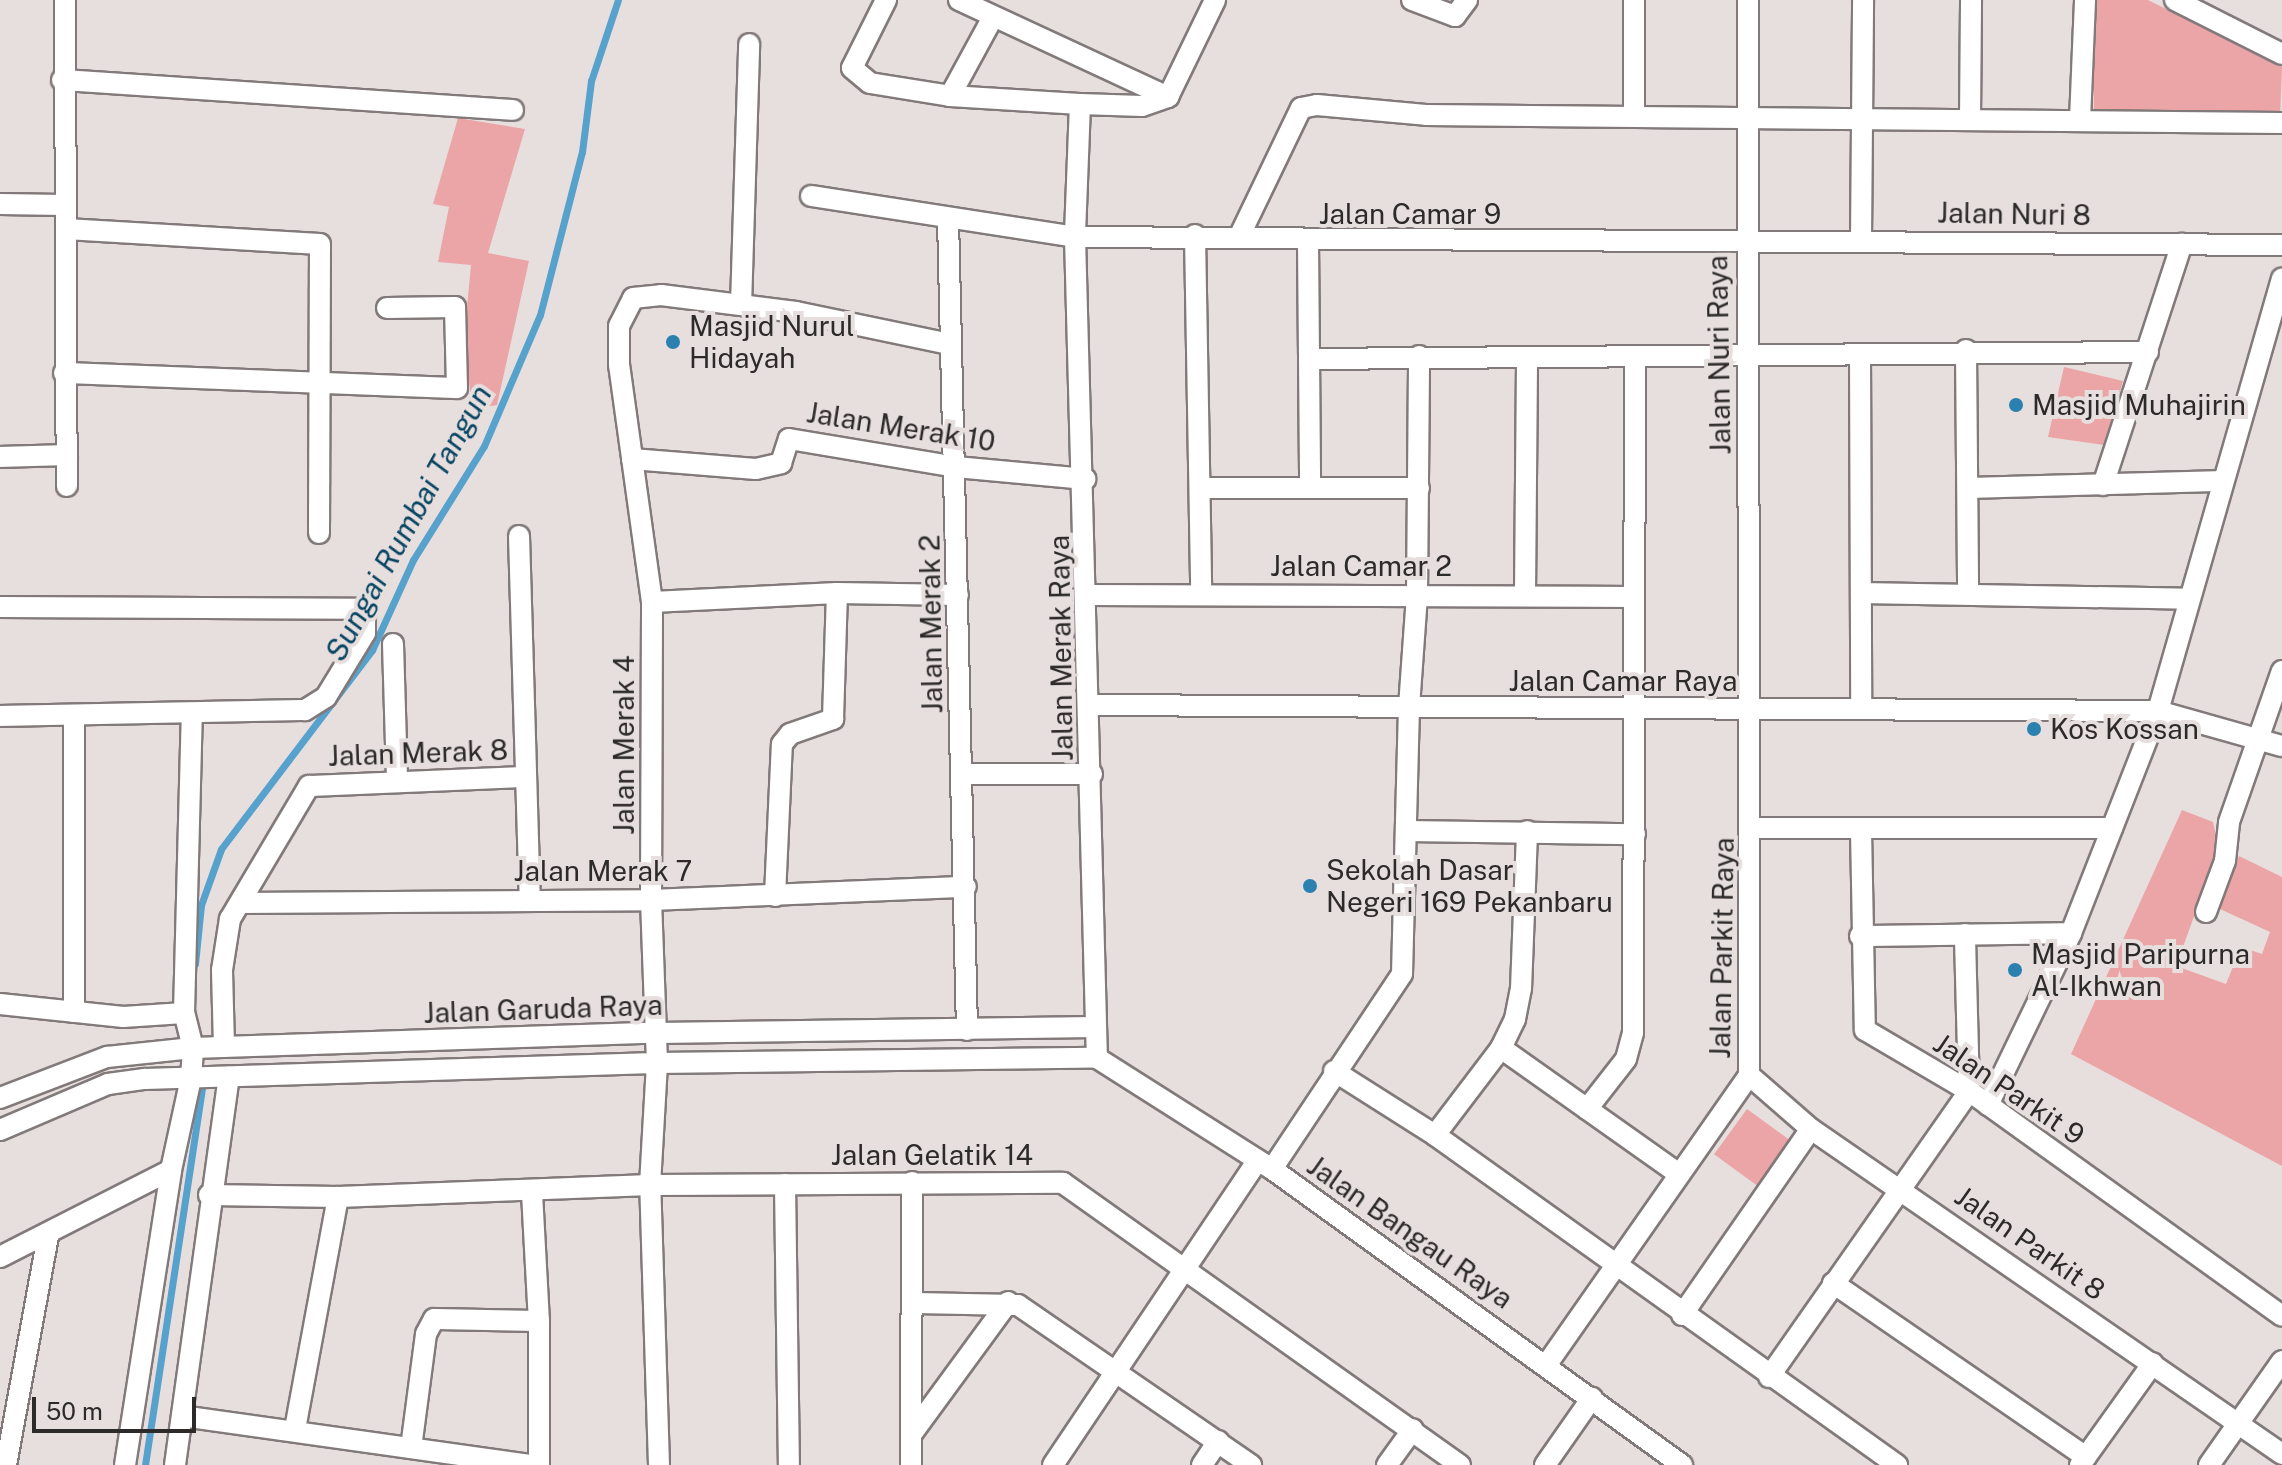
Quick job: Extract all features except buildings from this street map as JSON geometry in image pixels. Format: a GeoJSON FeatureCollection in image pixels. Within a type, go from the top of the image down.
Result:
{"type":"FeatureCollection","features":[{"type":"Feature","properties":{"kind":"street"},"geometry":{"type":"LineString","coordinates":[[65,0],[62,80],[67,486]]}},
{"type":"Feature","properties":{"kind":"street"},"geometry":{"type":"LineString","coordinates":[[886,0],[852,68],[870,83],[950,96],[1142,106],[1168,97],[1208,2]]}},
{"type":"Feature","properties":{"kind":"street"},"geometry":{"type":"LineString","coordinates":[[959,0],[1168,97]]}},
{"type":"Feature","properties":{"kind":"street"},"geometry":{"type":"LineString","coordinates":[[1412,0],[1455,16],[1467,0]]}},
{"type":"Feature","properties":{"kind":"street"},"geometry":{"type":"LineString","coordinates":[[1634,0],[1634,116]]}},
{"type":"Feature","properties":{"kind":"street","name":"Jalan Nuri Raya"},"geometry":{"type":"LineString","coordinates":[[1748,0],[1745,241],[1749,356],[1750,709]]}},
{"type":"Feature","properties":{"kind":"street"},"geometry":{"type":"LineString","coordinates":[[1861,239],[1863,0]]}},
{"type":"Feature","properties":{"kind":"street"},"geometry":{"type":"LineString","coordinates":[[1970,119],[1971,0]]}},
{"type":"Feature","properties":{"kind":"street"},"geometry":{"type":"LineString","coordinates":[[2080,120],[2085,0]]}},
{"type":"Feature","properties":{"kind":"street"},"geometry":{"type":"LineString","coordinates":[[2175,0],[2282,54]]}},
{"type":"Feature","properties":{"kind":"street"},"geometry":{"type":"LineString","coordinates":[[950,96],[993,17]]}},
{"type":"Feature","properties":{"kind":"street"},"geometry":{"type":"LineString","coordinates":[[749,44],[741,305],[949,344]]}},
{"type":"Feature","properties":{"kind":"street"},"geometry":{"type":"LineString","coordinates":[[62,80],[513,110]]}},
{"type":"Feature","properties":{"kind":"street","name":"Jalan Merak Raya"},"geometry":{"type":"LineString","coordinates":[[1080,104],[1075,237],[1085,479],[1097,1058]]}},
{"type":"Feature","properties":{"kind":"street"},"geometry":{"type":"LineString","coordinates":[[1239,237],[1301,108],[1336,104],[1426,115],[1634,116],[1747,121],[1970,119],[2282,123]]}},
{"type":"Feature","properties":{"kind":"street","name":"Jalan Camar 9"},"geometry":{"type":"LineString","coordinates":[[811,196],[1075,237],[1195,235],[1308,242],[1745,241]]}},
{"type":"Feature","properties":{"kind":"street"},"geometry":{"type":"LineString","coordinates":[[0,204],[63,205]]}},
{"type":"Feature","properties":{"kind":"street","name":"Jalan Merak 2"},"geometry":{"type":"LineString","coordinates":[[948,218],[967,1030]]}},
{"type":"Feature","properties":{"kind":"street"},"geometry":{"type":"LineString","coordinates":[[66,229],[320,244],[323,382],[319,533]]}},
{"type":"Feature","properties":{"kind":"street"},"geometry":{"type":"LineString","coordinates":[[1195,235],[1201,593]]}},
{"type":"Feature","properties":{"kind":"street","name":"Jalan Nuri 8"},"geometry":{"type":"LineString","coordinates":[[1745,241],[1861,239],[2282,245]]}},
{"type":"Feature","properties":{"kind":"street"},"geometry":{"type":"LineString","coordinates":[[1308,242],[1310,488]]}},
{"type":"Feature","properties":{"kind":"street"},"geometry":{"type":"LineString","coordinates":[[2103,485],[2182,244]]}},
{"type":"Feature","properties":{"kind":"street"},"geometry":{"type":"LineString","coordinates":[[1988,1105],[2071,933],[2158,711],[2282,278]]}},
{"type":"Feature","properties":{"kind":"street","name":"Jalan Merak 4"},"geometry":{"type":"LineString","coordinates":[[659,1465],[650,1185],[657,1063],[651,900],[652,602],[619,352],[619,326],[633,298],[661,295],[741,305]]}},
{"type":"Feature","properties":{"kind":"street"},"geometry":{"type":"LineString","coordinates":[[64,373],[457,388],[455,307],[387,308]]}},
{"type":"Feature","properties":{"kind":"street"},"geometry":{"type":"LineString","coordinates":[[1309,359],[1419,356],[1635,359],[1966,350],[2148,352]]}},
{"type":"Feature","properties":{"kind":"street"},"geometry":{"type":"LineString","coordinates":[[1966,350],[1968,594]]}},
{"type":"Feature","properties":{"kind":"street"},"geometry":{"type":"LineString","coordinates":[[1860,354],[1861,709]]}},
{"type":"Feature","properties":{"kind":"street"},"geometry":{"type":"LineString","coordinates":[[1053,1465],[1113,1369],[1402,974],[1409,707],[1417,595],[1419,356]]}},
{"type":"Feature","properties":{"kind":"street"},"geometry":{"type":"LineString","coordinates":[[1525,593],[1527,359]]}},
{"type":"Feature","properties":{"kind":"street"},"geometry":{"type":"LineString","coordinates":[[1587,1109],[1632,1046],[1638,711],[1634,597],[1635,359]]}},
{"type":"Feature","properties":{"kind":"street","name":"Jalan Merak 10"},"geometry":{"type":"LineString","coordinates":[[632,459],[756,469],[781,463],[789,439],[956,467],[1085,479]]}},
{"type":"Feature","properties":{"kind":"street"},"geometry":{"type":"LineString","coordinates":[[0,457],[67,455]]}},
{"type":"Feature","properties":{"kind":"street"},"geometry":{"type":"LineString","coordinates":[[1969,488],[2223,481]]}},
{"type":"Feature","properties":{"kind":"street"},"geometry":{"type":"LineString","coordinates":[[1201,488],[1419,488]]}},
{"type":"Feature","properties":{"kind":"street"},"geometry":{"type":"LineString","coordinates":[[519,536],[530,899]]}},
{"type":"Feature","properties":{"kind":"street"},"geometry":{"type":"LineString","coordinates":[[775,896],[782,744],[790,734],[833,719],[837,593]]}},
{"type":"Feature","properties":{"kind":"street"},"geometry":{"type":"LineString","coordinates":[[652,602],[837,593],[958,595]]}},
{"type":"Feature","properties":{"kind":"street","name":"Jalan Camar 2"},"geometry":{"type":"LineString","coordinates":[[1088,595],[1525,593],[1634,597]]}},
{"type":"Feature","properties":{"kind":"street"},"geometry":{"type":"LineString","coordinates":[[1861,593],[2189,599]]}},
{"type":"Feature","properties":{"kind":"street"},"geometry":{"type":"LineString","coordinates":[[0,607],[356,609],[365,618],[365,633],[316,706],[277,714],[0,716]]}},
{"type":"Feature","properties":{"kind":"street"},"geometry":{"type":"LineString","coordinates":[[393,644],[397,779]]}},
{"type":"Feature","properties":{"kind":"street"},"geometry":{"type":"LineString","coordinates":[[2206,912],[2225,861],[2229,822],[2261,739],[2282,671]]}},
{"type":"Feature","properties":{"kind":"street","name":"Jalan Camar Raya"},"geometry":{"type":"LineString","coordinates":[[1089,705],[1638,711],[2158,711],[2282,746]]}},
{"type":"Feature","properties":{"kind":"street","name":"Jalan Parkit Raya"},"geometry":{"type":"LineString","coordinates":[[1547,1364],[1749,1075],[1750,709]]}},
{"type":"Feature","properties":{"kind":"street"},"geometry":{"type":"LineString","coordinates":[[192,714],[184,1013],[210,1047]]}},
{"type":"Feature","properties":{"kind":"street"},"geometry":{"type":"LineString","coordinates":[[74,717],[74,1012]]}},
{"type":"Feature","properties":{"kind":"street"},"geometry":{"type":"LineString","coordinates":[[962,774],[1092,774]]}},
{"type":"Feature","properties":{"kind":"street","name":"Jalan Merak 8"},"geometry":{"type":"LineString","coordinates":[[125,1465],[171,1170],[191,1078],[210,1047],[226,931],[240,903],[309,786],[397,779],[525,777]]}},
{"type":"Feature","properties":{"kind":"street"},"geometry":{"type":"LineString","coordinates":[[1752,828],[2112,828]]}},
{"type":"Feature","properties":{"kind":"street","name":"Jalan Parkit 9"},"geometry":{"type":"LineString","coordinates":[[1861,830],[1863,1027],[1969,1091],[2282,1316]]}},
{"type":"Feature","properties":{"kind":"street"},"geometry":{"type":"LineString","coordinates":[[1407,831],[1635,834]]}},
{"type":"Feature","properties":{"kind":"street"},"geometry":{"type":"LineString","coordinates":[[1435,1135],[1501,1048],[1521,989],[1527,831]]}},
{"type":"Feature","properties":{"kind":"street","name":"Jalan Merak 7"},"geometry":{"type":"LineString","coordinates":[[240,903],[651,900],[966,887]]}},
{"type":"Feature","properties":{"kind":"street"},"geometry":{"type":"LineString","coordinates":[[1860,936],[2071,933]]}},
{"type":"Feature","properties":{"kind":"street"},"geometry":{"type":"LineString","coordinates":[[1769,1377],[1899,1185],[1969,1091],[1965,934]]}},
{"type":"Feature","properties":{"kind":"street"},"geometry":{"type":"LineString","coordinates":[[0,1004],[123,1017],[184,1013]]}},
{"type":"Feature","properties":{"kind":"street","name":"Jalan Garuda Raya"},"geometry":{"type":"LineString","coordinates":[[0,1098],[107,1057],[210,1047],[657,1033],[1095,1027]]}},
{"type":"Feature","properties":{"kind":"street"},"geometry":{"type":"LineString","coordinates":[[1501,1048],[1679,1174]]}},
{"type":"Feature","properties":{"kind":"street","name":"Jalan Garuda Raya"},"geometry":{"type":"LineString","coordinates":[[222,1077],[657,1063],[1097,1058]]}},
{"type":"Feature","properties":{"kind":"street","name":"Jalan Bangau Raya"},"geometry":{"type":"LineString","coordinates":[[1097,1058],[1265,1164],[1547,1364],[1682,1465]]}},
{"type":"Feature","properties":{"kind":"street"},"geometry":{"type":"LineString","coordinates":[[1334,1071],[1435,1135],[1682,1315],[1897,1465]]}},
{"type":"Feature","properties":{"kind":"street","name":"Jalan Parkit 8"},"geometry":{"type":"LineString","coordinates":[[1749,1075],[1811,1129],[1899,1185],[2282,1454]]}},
{"type":"Feature","properties":{"kind":"street"},"geometry":{"type":"LineString","coordinates":[[0,1130],[108,1084],[222,1077],[175,1465]]}},
{"type":"Feature","properties":{"kind":"street"},"geometry":{"type":"LineString","coordinates":[[1682,1315],[1811,1129]]}},
{"type":"Feature","properties":{"kind":"street"},"geometry":{"type":"LineString","coordinates":[[0,1257],[48,1236],[171,1170]]}},
{"type":"Feature","properties":{"kind":"street"},"geometry":{"type":"LineString","coordinates":[[911,1465],[912,1182]]}},
{"type":"Feature","properties":{"kind":"street","name":"Jalan Gelatik 14"},"geometry":{"type":"LineString","coordinates":[[209,1195],[338,1197],[532,1193],[650,1185],[1063,1183],[1079,1190],[1184,1273],[1413,1429],[1460,1465]]}},
{"type":"Feature","properties":{"kind":"street"},"geometry":{"type":"LineString","coordinates":[[785,1184],[789,1465]]}},
{"type":"Feature","properties":{"kind":"street"},"geometry":{"type":"LineString","coordinates":[[532,1193],[539,1321],[539,1465]]}},
{"type":"Feature","properties":{"kind":"street"},"geometry":{"type":"LineString","coordinates":[[295,1429],[338,1197]]}},
{"type":"Feature","properties":{"kind":"street"},"geometry":{"type":"LineString","coordinates":[[6,1465],[10,1395],[48,1236]]}},
{"type":"Feature","properties":{"kind":"street"},"geometry":{"type":"LineString","coordinates":[[1833,1283],[2083,1461],[2153,1363]]}},
{"type":"Feature","properties":{"kind":"street"},"geometry":{"type":"LineString","coordinates":[[913,1303],[1008,1302],[1113,1369],[1251,1465]]}},
{"type":"Feature","properties":{"kind":"street"},"geometry":{"type":"LineString","coordinates":[[913,1432],[1008,1302]]}},
{"type":"Feature","properties":{"kind":"street"},"geometry":{"type":"LineString","coordinates":[[411,1448],[426,1334],[434,1319],[539,1321]]}},
{"type":"Feature","properties":{"kind":"street"},"geometry":{"type":"LineString","coordinates":[[2209,1465],[2282,1361]]}},
{"type":"Feature","properties":{"kind":"street"},"geometry":{"type":"LineString","coordinates":[[1545,1465],[1592,1398]]}},
{"type":"Feature","properties":{"kind":"street"},"geometry":{"type":"LineString","coordinates":[[182,1416],[295,1429],[529,1465]]}},
{"type":"Feature","properties":{"kind":"street"},"geometry":{"type":"LineString","coordinates":[[1387,1465],[1413,1429]]}},
{"type":"Feature","properties":{"kind":"street"},"geometry":{"type":"LineString","coordinates":[[1202,1465],[1218,1441]]}},
{"type":"Feature","properties":{"kind":"shaded area"},"geometry":{"type":"Polygon","coordinates":[[[2093,0],[2148,0],[2282,67],[2280,117],[2094,118],[2093,0]]]}},
{"type":"Feature","properties":{"kind":"shaded area"},"geometry":{"type":"Polygon","coordinates":[[[458,118],[525,129],[488,253],[529,261],[497,405],[472,409],[464,338],[471,265],[438,262],[449,207],[433,204],[458,118]]]}},
{"type":"Feature","properties":{"kind":"shaded area"},"geometry":{"type":"Polygon","coordinates":[[[2064,367],[2123,381],[2104,445],[2048,437],[2064,367]]]}},
{"type":"Feature","properties":{"kind":"shaded area"},"geometry":{"type":"Polygon","coordinates":[[[2182,810],[2213,822],[2219,848],[2176,966],[2226,984],[2241,947],[2262,954],[2270,932],[2220,909],[2239,856],[2282,877],[2282,1166],[2071,1054],[2182,810]]]}},
{"type":"Feature","properties":{"kind":"shaded area"},"geometry":{"type":"Polygon","coordinates":[[[1747,1109],[1790,1140],[1757,1185],[1714,1154],[1747,1109]]]}},
{"type":"Feature","properties":{"kind":"waterway","name":"Sungai Rumbai Tangun"},"geometry":{"type":"LineString","coordinates":[[195,964],[201,905],[221,849],[372,650],[413,560],[484,446],[540,315],[582,152],[591,81],[618,0]]}},
{"type":"Feature","properties":{"kind":"waterway","name":"Sungai Rumbai Tangun"},"geometry":{"type":"LineString","coordinates":[[145,1465],[203,1080]]}},
{"type":"Feature","properties":{"kind":"place","name":"Masjid Nurul Hidayah"},"geometry":{"type":"Point","coordinates":[673,342]}},
{"type":"Feature","properties":{"kind":"place","name":"Masjid Muhajirin"},"geometry":{"type":"Point","coordinates":[2016,405]}},
{"type":"Feature","properties":{"kind":"place","name":"Kos Kossan"},"geometry":{"type":"Point","coordinates":[2034,729]}},
{"type":"Feature","properties":{"kind":"place","name":"Sekolah Dasar Negeri 169 Pekanbaru"},"geometry":{"type":"Point","coordinates":[1310,886]}},
{"type":"Feature","properties":{"kind":"place","name":"Masjid Paripurna Al-Ikhwan"},"geometry":{"type":"Point","coordinates":[2015,970]}}]}
